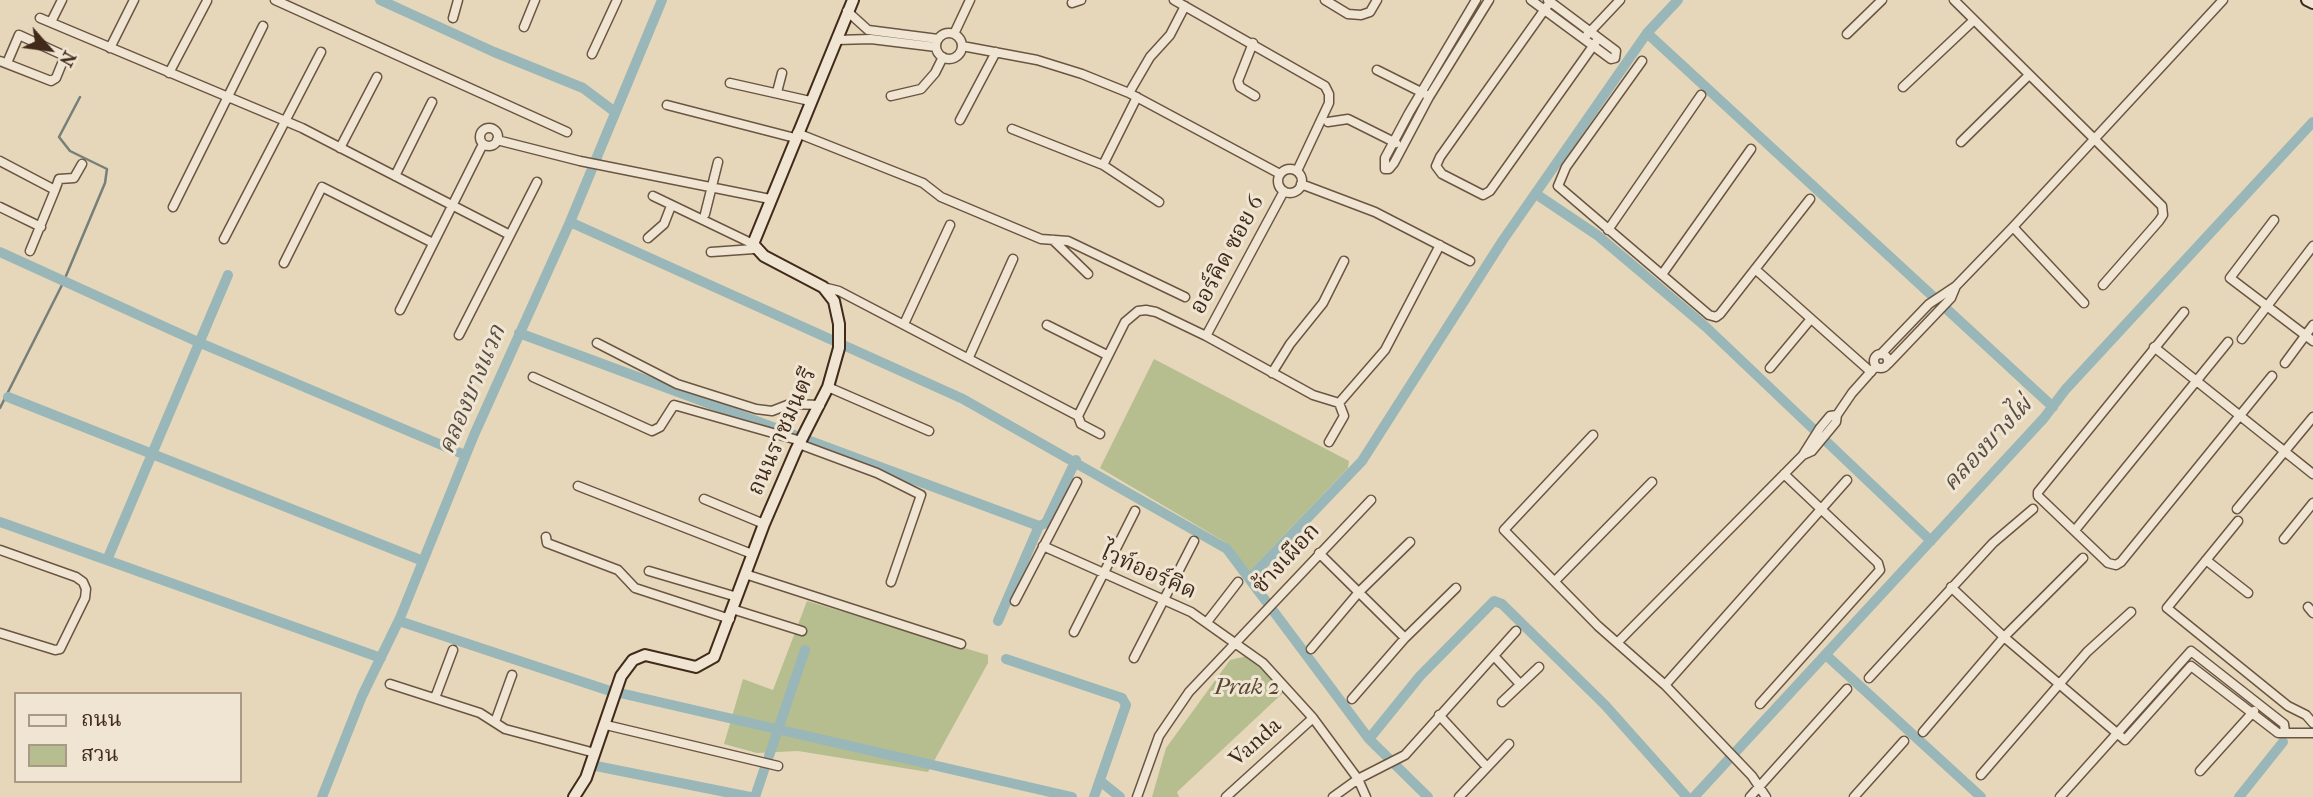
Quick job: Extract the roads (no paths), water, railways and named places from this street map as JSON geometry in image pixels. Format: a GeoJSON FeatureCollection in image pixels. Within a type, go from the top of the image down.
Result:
{"type":"FeatureCollection","features":[{"type":"Feature","properties":{"kind":"street"},"geometry":{"type":"LineString","coordinates":[[51,22],[62,0]]}},
{"type":"Feature","properties":{"kind":"street"},"geometry":{"type":"LineString","coordinates":[[110,48],[134,0]]}},
{"type":"Feature","properties":{"kind":"street"},"geometry":{"type":"LineString","coordinates":[[275,0],[290,3],[567,132]]}},
{"type":"Feature","properties":{"kind":"street"},"geometry":{"type":"LineString","coordinates":[[453,18],[458,0]]}},
{"type":"Feature","properties":{"kind":"street"},"geometry":{"type":"LineString","coordinates":[[524,27],[535,0]]}},
{"type":"Feature","properties":{"kind":"street"},"geometry":{"type":"LineString","coordinates":[[592,54],[617,0]]}},
{"type":"Feature","properties":{"kind":"street"},"geometry":{"type":"LineString","coordinates":[[754,246],[770,199],[853,0]]}},
{"type":"Feature","properties":{"kind":"street"},"geometry":{"type":"LineString","coordinates":[[954,34],[970,0]]}},
{"type":"Feature","properties":{"kind":"street"},"geometry":{"type":"LineString","coordinates":[[1174,0],[1320,81],[1329,94],[1329,103],[1297,171],[1301,184]]}},
{"type":"Feature","properties":{"kind":"street"},"geometry":{"type":"LineString","coordinates":[[1325,0],[1348,13],[1361,15],[1370,12],[1377,0]]}},
{"type":"Feature","properties":{"kind":"street"},"geometry":{"type":"LineString","coordinates":[[1328,122],[1348,119],[1398,144],[1476,0]]}},
{"type":"Feature","properties":{"kind":"street"},"geometry":{"type":"LineString","coordinates":[[1425,94],[1489,0]]}},
{"type":"Feature","properties":{"kind":"street"},"geometry":{"type":"LineString","coordinates":[[1531,0],[1586,36]]}},
{"type":"Feature","properties":{"kind":"street"},"geometry":{"type":"LineString","coordinates":[[1586,36],[1620,0]]}},
{"type":"Feature","properties":{"kind":"street"},"geometry":{"type":"LineString","coordinates":[[1847,34],[1882,0]]}},
{"type":"Feature","properties":{"kind":"street"},"geometry":{"type":"LineString","coordinates":[[1954,0],[2164,209],[2159,221],[2103,285]]}},
{"type":"Feature","properties":{"kind":"street"},"geometry":{"type":"LineString","coordinates":[[1755,269],[1810,320],[1873,369],[1882,368],[2223,0]]}},
{"type":"Feature","properties":{"kind":"street"},"geometry":{"type":"LineString","coordinates":[[2307,0],[2313,3]]}},
{"type":"Feature","properties":{"kind":"street"},"geometry":{"type":"LineString","coordinates":[[169,73],[207,1]]}},
{"type":"Feature","properties":{"kind":"street"},"geometry":{"type":"LineString","coordinates":[[1549,1],[1595,43],[1490,191],[1483,195],[1442,174],[1436,166],[1549,1]]}},
{"type":"Feature","properties":{"kind":"street"},"geometry":{"type":"LineString","coordinates":[[1103,165],[1150,57],[1170,35],[1185,6]]}},
{"type":"Feature","properties":{"kind":"street"},"geometry":{"type":"LineString","coordinates":[[847,11],[864,28],[937,43]]}},
{"type":"Feature","properties":{"kind":"street"},"geometry":{"type":"LineString","coordinates":[[40,18],[283,121],[510,235]]}},
{"type":"Feature","properties":{"kind":"street"},"geometry":{"type":"LineString","coordinates":[[1903,88],[1975,20]]}},
{"type":"Feature","properties":{"kind":"street"},"geometry":{"type":"LineString","coordinates":[[173,207],[263,26]]}},
{"type":"Feature","properties":{"kind":"street"},"geometry":{"type":"LineString","coordinates":[[859,38],[864,28]]}},
{"type":"Feature","properties":{"kind":"street"},"geometry":{"type":"LineString","coordinates":[[937,43],[944,34],[954,34]]}},
{"type":"Feature","properties":{"kind":"street"},"geometry":{"type":"LineString","coordinates":[[943,57],[958,55],[961,46],[954,34]]}},
{"type":"Feature","properties":{"kind":"street"},"geometry":{"type":"LineString","coordinates":[[19,35],[65,57],[56,78],[51,81],[3,62],[19,35]]}},
{"type":"Feature","properties":{"kind":"street"},"geometry":{"type":"LineString","coordinates":[[836,40],[859,38],[937,43]]}},
{"type":"Feature","properties":{"kind":"street"},"geometry":{"type":"LineString","coordinates":[[891,96],[921,89],[935,73],[943,57],[937,43]]}},
{"type":"Feature","properties":{"kind":"street"},"geometry":{"type":"LineString","coordinates":[[1253,43],[1238,81],[1240,87],[1255,96]]}},
{"type":"Feature","properties":{"kind":"street"},"geometry":{"type":"LineString","coordinates":[[961,46],[1061,66],[1133,95],[1280,174]]}},
{"type":"Feature","properties":{"kind":"street"},"geometry":{"type":"LineString","coordinates":[[224,239],[321,52]]}},
{"type":"Feature","properties":{"kind":"street"},"geometry":{"type":"LineString","coordinates":[[960,120],[996,52]]}},
{"type":"Feature","properties":{"kind":"street"},"geometry":{"type":"LineString","coordinates":[[1642,61],[1558,182],[1561,189],[1608,230],[1713,317],[1720,314],[1810,199]]}},
{"type":"Feature","properties":{"kind":"street"},"geometry":{"type":"LineString","coordinates":[[1377,70],[1425,94]]}},
{"type":"Feature","properties":{"kind":"street"},"geometry":{"type":"LineString","coordinates":[[777,92],[782,73]]}},
{"type":"Feature","properties":{"kind":"street"},"geometry":{"type":"LineString","coordinates":[[1961,142],[2029,75]]}},
{"type":"Feature","properties":{"kind":"street"},"geometry":{"type":"LineString","coordinates":[[340,148],[377,77]]}},
{"type":"Feature","properties":{"kind":"street"},"geometry":{"type":"LineString","coordinates":[[730,83],[810,101]]}},
{"type":"Feature","properties":{"kind":"street"},"geometry":{"type":"LineString","coordinates":[[1608,230],[1702,95]]}},
{"type":"Feature","properties":{"kind":"street"},"geometry":{"type":"LineString","coordinates":[[395,176],[432,102]]}},
{"type":"Feature","properties":{"kind":"street"},"geometry":{"type":"LineString","coordinates":[[667,105],[796,135],[923,183],[941,197],[1045,241],[1068,241],[1185,297]]}},
{"type":"Feature","properties":{"kind":"street"},"geometry":{"type":"LineString","coordinates":[[400,310],[483,144],[480,136],[485,129],[496,132],[497,140]]}},
{"type":"Feature","properties":{"kind":"street"},"geometry":{"type":"LineString","coordinates":[[1012,129],[1103,165],[1159,202]]}},
{"type":"Feature","properties":{"kind":"street"},"geometry":{"type":"LineString","coordinates":[[497,140],[580,161],[770,199]]}},
{"type":"Feature","properties":{"kind":"street"},"geometry":{"type":"LineString","coordinates":[[483,144],[491,146],[497,140]]}},
{"type":"Feature","properties":{"kind":"street"},"geometry":{"type":"LineString","coordinates":[[1663,273],[1751,149]]}},
{"type":"Feature","properties":{"kind":"street"},"geometry":{"type":"LineString","coordinates":[[0,162],[55,190]]}},
{"type":"Feature","properties":{"kind":"street"},"geometry":{"type":"LineString","coordinates":[[705,214],[718,162]]}},
{"type":"Feature","properties":{"kind":"street"},"geometry":{"type":"LineString","coordinates":[[30,251],[60,178],[74,178],[82,164]]}},
{"type":"Feature","properties":{"kind":"street"},"geometry":{"type":"LineString","coordinates":[[1297,171],[1286,169],[1280,174],[1278,181],[1284,191],[1296,191],[1301,184]]}},
{"type":"Feature","properties":{"kind":"street"},"geometry":{"type":"LineString","coordinates":[[459,335],[537,183]]}},
{"type":"Feature","properties":{"kind":"street"},"geometry":{"type":"LineString","coordinates":[[1301,184],[1375,212],[1469,261]]}},
{"type":"Feature","properties":{"kind":"street"},"geometry":{"type":"LineString","coordinates":[[284,263],[322,187],[433,243]]}},
{"type":"Feature","properties":{"kind":"street","name":"ออร์คิด ซอย 6"},"geometry":{"type":"LineString","coordinates":[[1206,336],[1284,191]]}},
{"type":"Feature","properties":{"kind":"street"},"geometry":{"type":"LineString","coordinates":[[653,196],[754,246],[823,287],[839,291],[1078,415]]}},
{"type":"Feature","properties":{"kind":"street"},"geometry":{"type":"LineString","coordinates":[[648,238],[664,224],[671,206]]}},
{"type":"Feature","properties":{"kind":"street"},"geometry":{"type":"LineString","coordinates":[[0,207],[41,227]]}},
{"type":"Feature","properties":{"kind":"street"},"geometry":{"type":"LineString","coordinates":[[2274,220],[2230,278],[2309,338]]}},
{"type":"Feature","properties":{"kind":"street"},"geometry":{"type":"LineString","coordinates":[[904,324],[950,225]]}},
{"type":"Feature","properties":{"kind":"street"},"geometry":{"type":"LineString","coordinates":[[2013,227],[2084,303]]}},
{"type":"Feature","properties":{"kind":"street"},"geometry":{"type":"LineString","coordinates":[[1053,240],[1088,274]]}},
{"type":"Feature","properties":{"kind":"street"},"geometry":{"type":"LineString","coordinates":[[1339,403],[1385,350],[1440,245]]}},
{"type":"Feature","properties":{"kind":"street"},"geometry":{"type":"LineString","coordinates":[[711,251],[754,246]]}},
{"type":"Feature","properties":{"kind":"street"},"geometry":{"type":"LineString","coordinates":[[2242,339],[2313,246]]}},
{"type":"Feature","properties":{"kind":"street"},"geometry":{"type":"LineString","coordinates":[[969,357],[1013,259]]}},
{"type":"Feature","properties":{"kind":"street"},"geometry":{"type":"LineString","coordinates":[[1272,373],[1290,344],[1324,303],[1344,261]]}},
{"type":"Feature","properties":{"kind":"street","name":"ถนนราชมนตรี"},"geometry":{"type":"LineString","coordinates":[[574,797],[595,754],[621,676],[633,660],[645,655],[696,667],[714,657],[764,524],[828,387],[839,348],[839,332],[834,301],[823,287]]}},
{"type":"Feature","properties":{"kind":"street"},"geometry":{"type":"LineString","coordinates":[[1618,642],[1803,455],[1824,430],[1830,416],[1837,415],[1873,369],[1875,357],[1929,304],[1947,295]]}},
{"type":"Feature","properties":{"kind":"street"},"geometry":{"type":"LineString","coordinates":[[1100,435],[1081,424],[1078,415],[1125,322],[1138,311],[1156,312],[1206,336],[1312,396],[1339,403]]}},
{"type":"Feature","properties":{"kind":"street"},"geometry":{"type":"LineString","coordinates":[[2184,312],[2039,489],[2038,496],[2076,529],[2108,563],[2116,565],[2121,562],[2272,376]]}},
{"type":"Feature","properties":{"kind":"street"},"geometry":{"type":"LineString","coordinates":[[1914,319],[1922,327]]}},
{"type":"Feature","properties":{"kind":"street"},"geometry":{"type":"LineString","coordinates":[[1770,368],[1810,320]]}},
{"type":"Feature","properties":{"kind":"street"},"geometry":{"type":"LineString","coordinates":[[1047,325],[1107,355]]}},
{"type":"Feature","properties":{"kind":"street"},"geometry":{"type":"LineString","coordinates":[[2285,363],[2309,338],[2313,325]]}},
{"type":"Feature","properties":{"kind":"street"},"geometry":{"type":"LineString","coordinates":[[2076,529],[2228,342]]}},
{"type":"Feature","properties":{"kind":"street"},"geometry":{"type":"LineString","coordinates":[[597,344],[677,384],[756,409],[772,411],[790,404],[820,405]]}},
{"type":"Feature","properties":{"kind":"street"},"geometry":{"type":"LineString","coordinates":[[2154,347],[2313,474]]}},
{"type":"Feature","properties":{"kind":"street"},"geometry":{"type":"LineString","coordinates":[[1881,354],[1887,357],[1888,364]]}},
{"type":"Feature","properties":{"kind":"street"},"geometry":{"type":"LineString","coordinates":[[533,377],[649,430],[660,427],[674,405],[800,443],[877,473],[921,495],[891,582]]}},
{"type":"Feature","properties":{"kind":"street"},"geometry":{"type":"LineString","coordinates":[[828,387],[929,430]]}},
{"type":"Feature","properties":{"kind":"street"},"geometry":{"type":"LineString","coordinates":[[1329,442],[1344,416],[1339,403]]}},
{"type":"Feature","properties":{"kind":"street"},"geometry":{"type":"LineString","coordinates":[[2237,509],[2313,416]]}},
{"type":"Feature","properties":{"kind":"street"},"geometry":{"type":"LineString","coordinates":[[1593,435],[1504,527],[1555,581],[1665,685],[1740,763],[1766,797]]}},
{"type":"Feature","properties":{"kind":"street"},"geometry":{"type":"LineString","coordinates":[[1760,704],[1880,570],[1878,563],[1784,474]]}},
{"type":"Feature","properties":{"kind":"street"},"geometry":{"type":"LineString","coordinates":[[1665,685],[1847,480]]}},
{"type":"Feature","properties":{"kind":"street"},"geometry":{"type":"LineString","coordinates":[[1555,581],[1652,481]]}},
{"type":"Feature","properties":{"kind":"street"},"geometry":{"type":"LineString","coordinates":[[1015,601],[1077,482]]}},
{"type":"Feature","properties":{"kind":"street"},"geometry":{"type":"LineString","coordinates":[[578,486],[752,554]]}},
{"type":"Feature","properties":{"kind":"street"},"geometry":{"type":"LineString","coordinates":[[704,499],[764,524]]}},
{"type":"Feature","properties":{"kind":"street","name":"ช้างเผือก"},"geometry":{"type":"LineString","coordinates":[[1137,797],[1159,736],[1189,692],[1371,500]]}},
{"type":"Feature","properties":{"kind":"street"},"geometry":{"type":"LineString","coordinates":[[2284,539],[2313,503]]}},
{"type":"Feature","properties":{"kind":"street"},"geometry":{"type":"LineString","coordinates":[[1869,678],[1993,543],[2033,509]]}},
{"type":"Feature","properties":{"kind":"street"},"geometry":{"type":"LineString","coordinates":[[1073,632],[1135,511]]}},
{"type":"Feature","properties":{"kind":"street"},"geometry":{"type":"LineString","coordinates":[[2238,521],[2167,608],[2288,706],[2306,715],[2313,723]]}},
{"type":"Feature","properties":{"kind":"street"},"geometry":{"type":"LineString","coordinates":[[546,537],[547,543],[618,570],[635,588],[802,631]]}},
{"type":"Feature","properties":{"kind":"street"},"geometry":{"type":"LineString","coordinates":[[1134,658],[1194,541]]}},
{"type":"Feature","properties":{"kind":"street"},"geometry":{"type":"LineString","coordinates":[[1311,649],[1359,592],[1410,542]]}},
{"type":"Feature","properties":{"kind":"street","name":"ไวท์ออร์คิด"},"geometry":{"type":"LineString","coordinates":[[1043,546],[1207,622],[1232,644]]}},
{"type":"Feature","properties":{"kind":"street"},"geometry":{"type":"LineString","coordinates":[[0,550],[76,577],[86,589],[85,598],[60,649],[55,650],[0,633]]}},
{"type":"Feature","properties":{"kind":"street"},"geometry":{"type":"LineString","coordinates":[[1319,553],[1405,638]]}},
{"type":"Feature","properties":{"kind":"street"},"geometry":{"type":"LineString","coordinates":[[1923,732],[2004,637],[2083,558]]}},
{"type":"Feature","properties":{"kind":"street"},"geometry":{"type":"LineString","coordinates":[[2206,561],[2248,593]]}},
{"type":"Feature","properties":{"kind":"street"},"geometry":{"type":"LineString","coordinates":[[649,571],[737,597]]}},
{"type":"Feature","properties":{"kind":"street"},"geometry":{"type":"LineString","coordinates":[[746,574],[961,644]]}},
{"type":"Feature","properties":{"kind":"street"},"geometry":{"type":"LineString","coordinates":[[1207,622],[1238,582]]}},
{"type":"Feature","properties":{"kind":"street"},"geometry":{"type":"LineString","coordinates":[[1951,587],[2004,637],[2125,740],[2191,666],[2278,733],[2313,733]]}},
{"type":"Feature","properties":{"kind":"street"},"geometry":{"type":"LineString","coordinates":[[1352,699],[1405,638],[1456,588]]}},
{"type":"Feature","properties":{"kind":"street"},"geometry":{"type":"LineString","coordinates":[[1981,775],[2087,652],[2131,611]]}},
{"type":"Feature","properties":{"kind":"street"},"geometry":{"type":"LineString","coordinates":[[1333,797],[1358,779],[1401,759],[1438,715],[1517,631]]}},
{"type":"Feature","properties":{"kind":"street","name":"Vanda"},"geometry":{"type":"LineString","coordinates":[[1232,644],[1263,663],[1313,718],[1358,779],[1367,797]]}},
{"type":"Feature","properties":{"kind":"street"},"geometry":{"type":"LineString","coordinates":[[435,698],[453,650]]}},
{"type":"Feature","properties":{"kind":"street"},"geometry":{"type":"LineString","coordinates":[[2060,797],[2191,651],[2284,724],[2285,732]]}},
{"type":"Feature","properties":{"kind":"street"},"geometry":{"type":"LineString","coordinates":[[1494,656],[1520,684]]}},
{"type":"Feature","properties":{"kind":"street"},"geometry":{"type":"LineString","coordinates":[[1502,702],[1539,667]]}},
{"type":"Feature","properties":{"kind":"street"},"geometry":{"type":"LineString","coordinates":[[495,722],[512,675]]}},
{"type":"Feature","properties":{"kind":"street"},"geometry":{"type":"LineString","coordinates":[[390,684],[480,713],[505,729],[595,754]]}},
{"type":"Feature","properties":{"kind":"street"},"geometry":{"type":"LineString","coordinates":[[1750,797],[1847,689]]}},
{"type":"Feature","properties":{"kind":"street"},"geometry":{"type":"LineString","coordinates":[[2151,695],[2159,702]]}},
{"type":"Feature","properties":{"kind":"street"},"geometry":{"type":"LineString","coordinates":[[2200,771],[2260,705]]}},
{"type":"Feature","properties":{"kind":"street"},"geometry":{"type":"LineString","coordinates":[[1438,715],[1487,767]]}},
{"type":"Feature","properties":{"kind":"street","name":"Vanda"},"geometry":{"type":"LineString","coordinates":[[1226,797],[1313,718]]}},
{"type":"Feature","properties":{"kind":"street"},"geometry":{"type":"LineString","coordinates":[[606,725],[778,766]]}},
{"type":"Feature","properties":{"kind":"street"},"geometry":{"type":"LineString","coordinates":[[1854,797],[1904,741]]}},
{"type":"Feature","properties":{"kind":"street"},"geometry":{"type":"LineString","coordinates":[[1458,797],[1509,744]]}},
{"type":"Feature","properties":{"kind":"waterway"},"geometry":{"type":"LineString","coordinates":[[380,0],[494,52],[583,88],[615,112]]}},
{"type":"Feature","properties":{"kind":"waterway","name":"คลองบางแวก"},"geometry":{"type":"LineString","coordinates":[[322,797],[362,696],[400,618],[474,435],[570,222],[662,0]]}},
{"type":"Feature","properties":{"kind":"waterway"},"geometry":{"type":"LineString","coordinates":[[1250,578],[1362,461],[1503,240],[1647,33],[1678,0]]}},
{"type":"Feature","properties":{"kind":"waterway"},"geometry":{"type":"LineString","coordinates":[[1647,33],[2053,407]]}},
{"type":"Feature","properties":{"kind":"waterway"},"geometry":{"type":"LineString","coordinates":[[0,408],[63,283],[105,183],[107,169],[70,151],[59,137],[80,97]]}},
{"type":"Feature","properties":{"kind":"waterway","name":"คลองบางไผ่"},"geometry":{"type":"LineString","coordinates":[[1694,797],[2313,122]]}},
{"type":"Feature","properties":{"kind":"waterway"},"geometry":{"type":"LineString","coordinates":[[1536,194],[1597,235],[1706,327],[1931,541]]}},
{"type":"Feature","properties":{"kind":"waterway"},"geometry":{"type":"LineString","coordinates":[[570,222],[963,399],[1227,549],[1369,739],[1428,797]]}},
{"type":"Feature","properties":{"kind":"waterway"},"geometry":{"type":"LineString","coordinates":[[0,252],[198,342],[465,455]]}},
{"type":"Feature","properties":{"kind":"waterway"},"geometry":{"type":"LineString","coordinates":[[107,560],[228,275]]}},
{"type":"Feature","properties":{"kind":"waterway"},"geometry":{"type":"LineString","coordinates":[[519,333],[794,435]]}},
{"type":"Feature","properties":{"kind":"waterway"},"geometry":{"type":"LineString","coordinates":[[8,397],[423,561]]}},
{"type":"Feature","properties":{"kind":"waterway"},"geometry":{"type":"LineString","coordinates":[[810,441],[1039,526],[1046,523],[1076,460]]}},
{"type":"Feature","properties":{"kind":"waterway"},"geometry":{"type":"LineString","coordinates":[[0,522],[381,658]]}},
{"type":"Feature","properties":{"kind":"waterway"},"geometry":{"type":"LineString","coordinates":[[998,621],[1039,526]]}},
{"type":"Feature","properties":{"kind":"waterway"},"geometry":{"type":"LineString","coordinates":[[1369,739],[1420,676],[1494,601],[1502,604],[1605,705],[1687,797]]}},
{"type":"Feature","properties":{"kind":"waterway"},"geometry":{"type":"LineString","coordinates":[[399,621],[607,690],[1072,797]]}},
{"type":"Feature","properties":{"kind":"waterway"},"geometry":{"type":"LineString","coordinates":[[769,756],[805,650]]}},
{"type":"Feature","properties":{"kind":"waterway"},"geometry":{"type":"LineString","coordinates":[[1826,655],[1981,797]]}},
{"type":"Feature","properties":{"kind":"waterway"},"geometry":{"type":"LineString","coordinates":[[1006,659],[1122,698],[1126,705],[1094,797]]}},
{"type":"Feature","properties":{"kind":"waterway"},"geometry":{"type":"LineString","coordinates":[[2239,797],[2283,742]]}},
{"type":"Feature","properties":{"kind":"waterway"},"geometry":{"type":"LineString","coordinates":[[596,766],[750,797]]}},
{"type":"Feature","properties":{"kind":"waterway"},"geometry":{"type":"LineString","coordinates":[[755,797],[764,770]]}},
{"type":"Feature","properties":{"kind":"waterway"},"geometry":{"type":"LineString","coordinates":[[1100,781],[1120,797]]}},
{"type":"Feature","properties":{"kind":"park label","name":"Prak 2"},"geometry":{"type":"Point","coordinates":[1247,688]}}]}
